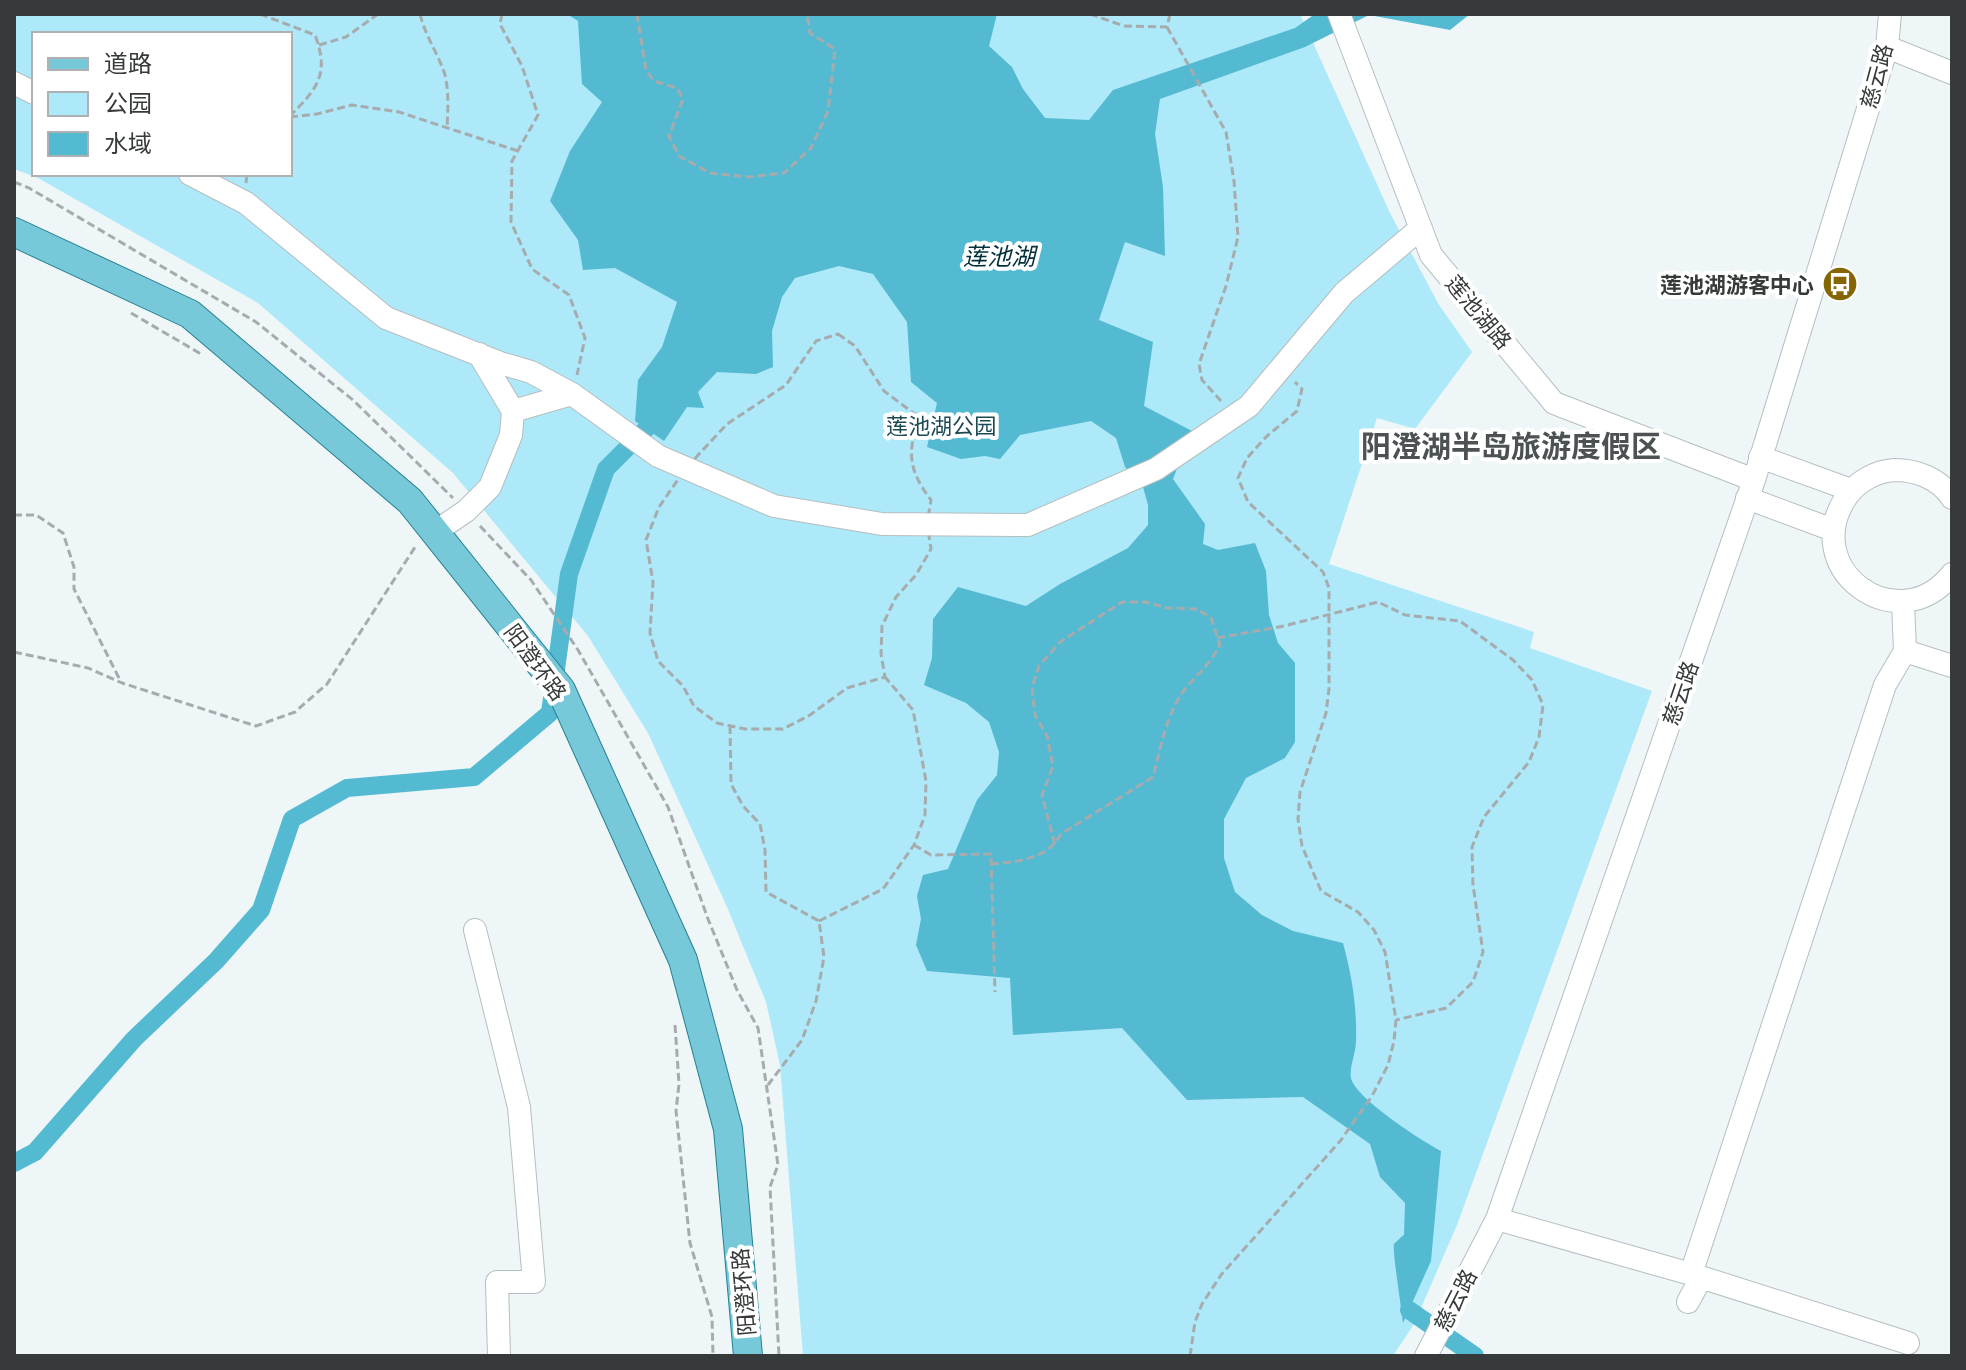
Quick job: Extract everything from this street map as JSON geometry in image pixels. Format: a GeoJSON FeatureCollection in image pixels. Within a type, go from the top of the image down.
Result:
{"type":"FeatureCollection","features":[{"type":"Feature","properties":{"kind":"main road","name":"阳澄环路"},"geometry":{"type":"LineString","coordinates":[[14,232],[190,314],[410,501],[426,542],[523,643],[561,690],[683,960],[728,1129],[748,1356]]}},
{"type":"Feature","properties":{"kind":"street","name":"莲池湖路"},"geometry":{"type":"LineString","coordinates":[[1339,14],[1431,255],[1554,403],[1750,489],[1833,530]]}},
{"type":"Feature","properties":{"kind":"street","name":"慈云路"},"geometry":{"type":"LineString","coordinates":[[1426,1356],[1497,1219],[1750,489],[1887,47],[1890,14]]}},
{"type":"Feature","properties":{"kind":"street"},"geometry":{"type":"LineString","coordinates":[[1887,47],[1952,73]]}},
{"type":"Feature","properties":{"kind":"street"},"geometry":{"type":"LineString","coordinates":[[14,83],[32,92]]}},
{"type":"Feature","properties":{"kind":"street"},"geometry":{"type":"LineString","coordinates":[[194,176],[246,203],[386,318],[531,372],[572,394],[658,456],[774,506],[882,524],[1028,525],[1156,469],[1249,406],[1344,293],[1421,228]]}},
{"type":"Feature","properties":{"kind":"street"},"geometry":{"type":"LineString","coordinates":[[426,542],[466,511],[490,487],[511,435],[513,411],[479,354]]}},
{"type":"Feature","properties":{"kind":"street"},"geometry":{"type":"LineString","coordinates":[[513,411],[572,394]]}},
{"type":"Feature","properties":{"kind":"street"},"geometry":{"type":"LineString","coordinates":[[1760,457],[1851,490]]}},
{"type":"Feature","properties":{"kind":"street"},"geometry":{"type":"LineString","coordinates":[[1952,498],[1931,478],[1911,471],[1890,470],[1870,476],[1851,490],[1838,508],[1833,530],[1834,553],[1844,574],[1860,590],[1881,600],[1903,602],[1925,596],[1943,585],[1952,574]]}},
{"type":"Feature","properties":{"kind":"street"},"geometry":{"type":"LineString","coordinates":[[1688,1302],[1885,685],[1905,651],[1903,602]]}},
{"type":"Feature","properties":{"kind":"street"},"geometry":{"type":"LineString","coordinates":[[1905,651],[1952,666]]}},
{"type":"Feature","properties":{"kind":"street"},"geometry":{"type":"LineString","coordinates":[[475,930],[519,1107],[534,1282],[497,1282],[499,1356]]}},
{"type":"Feature","properties":{"kind":"street"},"geometry":{"type":"LineString","coordinates":[[1497,1219],[1696,1276],[1908,1343]]}},
{"type":"Feature","properties":{"kind":"path"},"geometry":{"type":"LineString","coordinates":[[260,14],[315,35],[322,54],[320,81],[292,114]]}},
{"type":"Feature","properties":{"kind":"path"},"geometry":{"type":"LineString","coordinates":[[319,45],[346,37],[378,14]]}},
{"type":"Feature","properties":{"kind":"path"},"geometry":{"type":"LineString","coordinates":[[420,14],[430,46],[444,73],[449,101],[447,128]]}},
{"type":"Feature","properties":{"kind":"path"},"geometry":{"type":"LineString","coordinates":[[502,14],[500,24],[522,66],[538,115],[512,161],[511,222],[532,269],[569,295],[585,338],[572,394]]}},
{"type":"Feature","properties":{"kind":"path"},"geometry":{"type":"LineString","coordinates":[[637,15],[646,70],[654,81],[677,88],[683,99],[669,136],[679,156],[710,173],[748,177],[784,173],[811,148],[828,111],[835,49],[810,33],[807,14]]}},
{"type":"Feature","properties":{"kind":"path"},"geometry":{"type":"LineString","coordinates":[[1090,14],[1124,26],[1167,27]]}},
{"type":"Feature","properties":{"kind":"path"},"geometry":{"type":"LineString","coordinates":[[1170,14],[1167,27],[1226,132],[1234,181],[1238,237],[1222,301],[1199,364],[1202,380],[1234,416]]}},
{"type":"Feature","properties":{"kind":"path"},"geometry":{"type":"LineString","coordinates":[[292,116],[317,114],[352,105],[399,112],[518,151]]}},
{"type":"Feature","properties":{"kind":"path"},"geometry":{"type":"LineString","coordinates":[[14,182],[42,195],[256,322],[353,400],[466,511],[532,582],[578,650]]}},
{"type":"Feature","properties":{"kind":"path"},"geometry":{"type":"LineString","coordinates":[[120,307],[202,355]]}},
{"type":"Feature","properties":{"kind":"path"},"geometry":{"type":"LineString","coordinates":[[819,921],[883,889],[914,845],[925,815],[926,781],[913,710],[885,677],[881,654],[882,626],[896,597],[916,575],[931,549],[927,524],[931,500],[917,482],[911,464],[912,437],[920,418],[884,391],[855,346],[838,334],[816,341],[786,385],[727,424],[686,468],[659,507],[646,540],[653,582],[650,633],[658,661],[683,686],[694,706],[717,723],[730,726],[783,729],[810,715],[847,688],[885,677]]}},
{"type":"Feature","properties":{"kind":"path"},"geometry":{"type":"LineString","coordinates":[[1190,1356],[1195,1322],[1202,1304],[1221,1275],[1341,1140],[1372,1096],[1388,1065],[1396,1020],[1385,952],[1374,930],[1358,912],[1321,891],[1302,846],[1298,819],[1300,792],[1326,713],[1329,689],[1329,588],[1323,572],[1248,502],[1238,478],[1247,458],[1297,411],[1302,389],[1280,369]]}},
{"type":"Feature","properties":{"kind":"path"},"geometry":{"type":"LineString","coordinates":[[14,515],[36,515],[63,533],[74,567],[74,589],[122,683]]}},
{"type":"Feature","properties":{"kind":"path"},"geometry":{"type":"LineString","coordinates":[[14,652],[88,668],[122,683],[256,726],[295,712],[327,684],[426,542]]}},
{"type":"Feature","properties":{"kind":"path"},"geometry":{"type":"LineString","coordinates":[[991,864],[1021,862],[1055,845],[1061,834],[1153,777],[1168,720],[1185,690],[1209,666],[1220,645],[1211,618],[1197,609],[1122,602],[1060,642],[1039,666],[1032,687],[1035,715],[1047,736],[1053,766],[1042,795],[1055,845]]}},
{"type":"Feature","properties":{"kind":"path"},"geometry":{"type":"LineString","coordinates":[[1217,638],[1284,626],[1378,602],[1405,615],[1460,621],[1513,660],[1532,680],[1543,705],[1539,737],[1529,762],[1484,817],[1472,847],[1473,885],[1483,952],[1473,982],[1446,1008],[1396,1020]]}},
{"type":"Feature","properties":{"kind":"path"},"geometry":{"type":"LineString","coordinates":[[730,726],[731,784],[743,806],[760,824],[765,850],[766,892],[819,921]]}},
{"type":"Feature","properties":{"kind":"path"},"geometry":{"type":"LineString","coordinates":[[914,845],[931,855],[991,854],[995,992]]}},
{"type":"Feature","properties":{"kind":"path"},"geometry":{"type":"LineString","coordinates":[[767,1086],[802,1040],[816,1001],[824,957],[819,921]]}},
{"type":"Feature","properties":{"kind":"path"},"geometry":{"type":"LineString","coordinates":[[674,1019],[679,1084],[676,1111],[690,1243],[712,1317],[713,1356]]}},
{"type":"Feature","properties":{"kind":"green space","name":"莲池湖公园"},"geometry":{"type":"Polygon","coordinates":[[[14,14],[1300,14],[1390,213],[1439,305],[1472,352],[1415,429],[1377,418],[1329,564],[1534,632],[1530,648],[1652,691],[1457,1225],[1414,1324],[1393,1356],[803,1356],[780,1065],[766,1002],[727,907],[648,733],[588,636],[453,473],[258,303],[33,176],[292,176],[292,32],[32,32],[32,176],[14,169],[14,14]]]}},
{"type":"Feature","properties":{"kind":"water","name":"莲池湖"},"geometry":{"type":"Polygon","coordinates":[[[567,14],[997,14],[989,46],[1012,67],[1023,89],[1045,118],[1089,120],[1113,90],[1295,28],[1315,14],[1470,14],[1450,30],[1369,15],[1305,47],[1160,99],[1155,134],[1163,187],[1165,256],[1125,242],[1099,320],[1153,342],[1144,406],[1192,431],[1173,479],[1205,524],[1203,544],[1218,550],[1255,543],[1266,571],[1269,615],[1278,643],[1295,663],[1295,742],[1285,758],[1246,778],[1224,819],[1224,858],[1235,892],[1262,915],[1293,931],[1343,943],[1356,1016],[1356,1046],[1351,1078],[1376,1107],[1441,1151],[1431,1261],[1403,1323],[1394,1244],[1404,1235],[1405,1203],[1380,1177],[1370,1144],[1303,1097],[1187,1100],[1122,1028],[1013,1035],[1010,978],[927,971],[916,945],[921,919],[917,896],[923,875],[948,869],[977,800],[997,775],[999,752],[989,722],[966,703],[924,685],[932,658],[933,619],[958,587],[1026,606],[1128,548],[1148,525],[1148,505],[1143,487],[1125,467],[1116,438],[1091,421],[1020,435],[1000,459],[985,456],[961,459],[927,447],[937,403],[911,382],[907,322],[873,274],[839,266],[795,278],[782,297],[772,331],[773,367],[756,374],[717,372],[698,392],[704,408],[687,407],[664,441],[635,421],[638,380],[662,347],[677,302],[615,268],[583,270],[578,240],[550,201],[570,151],[602,102],[582,84],[578,21],[567,14]]]}},
{"type":"Feature","properties":{"kind":"waterway"},"geometry":{"type":"LineString","coordinates":[[14,1163],[35,1152],[134,1039],[216,961],[261,910],[292,819],[347,788],[474,777],[550,713],[569,574],[606,469],[646,429]]}},
{"type":"Feature","properties":{"kind":"waterway"},"geometry":{"type":"LineString","coordinates":[[1409,1310],[1475,1356]]}},
{"type":"Feature","properties":{"kind":"place","name":"莲池湖游客中心"},"geometry":{"type":"Point","coordinates":[1840,284]}},
{"type":"Feature","properties":{"kind":"district","name":"阳澄湖半岛旅游度假区"},"geometry":{"type":"Point","coordinates":[1511,446]}}]}
